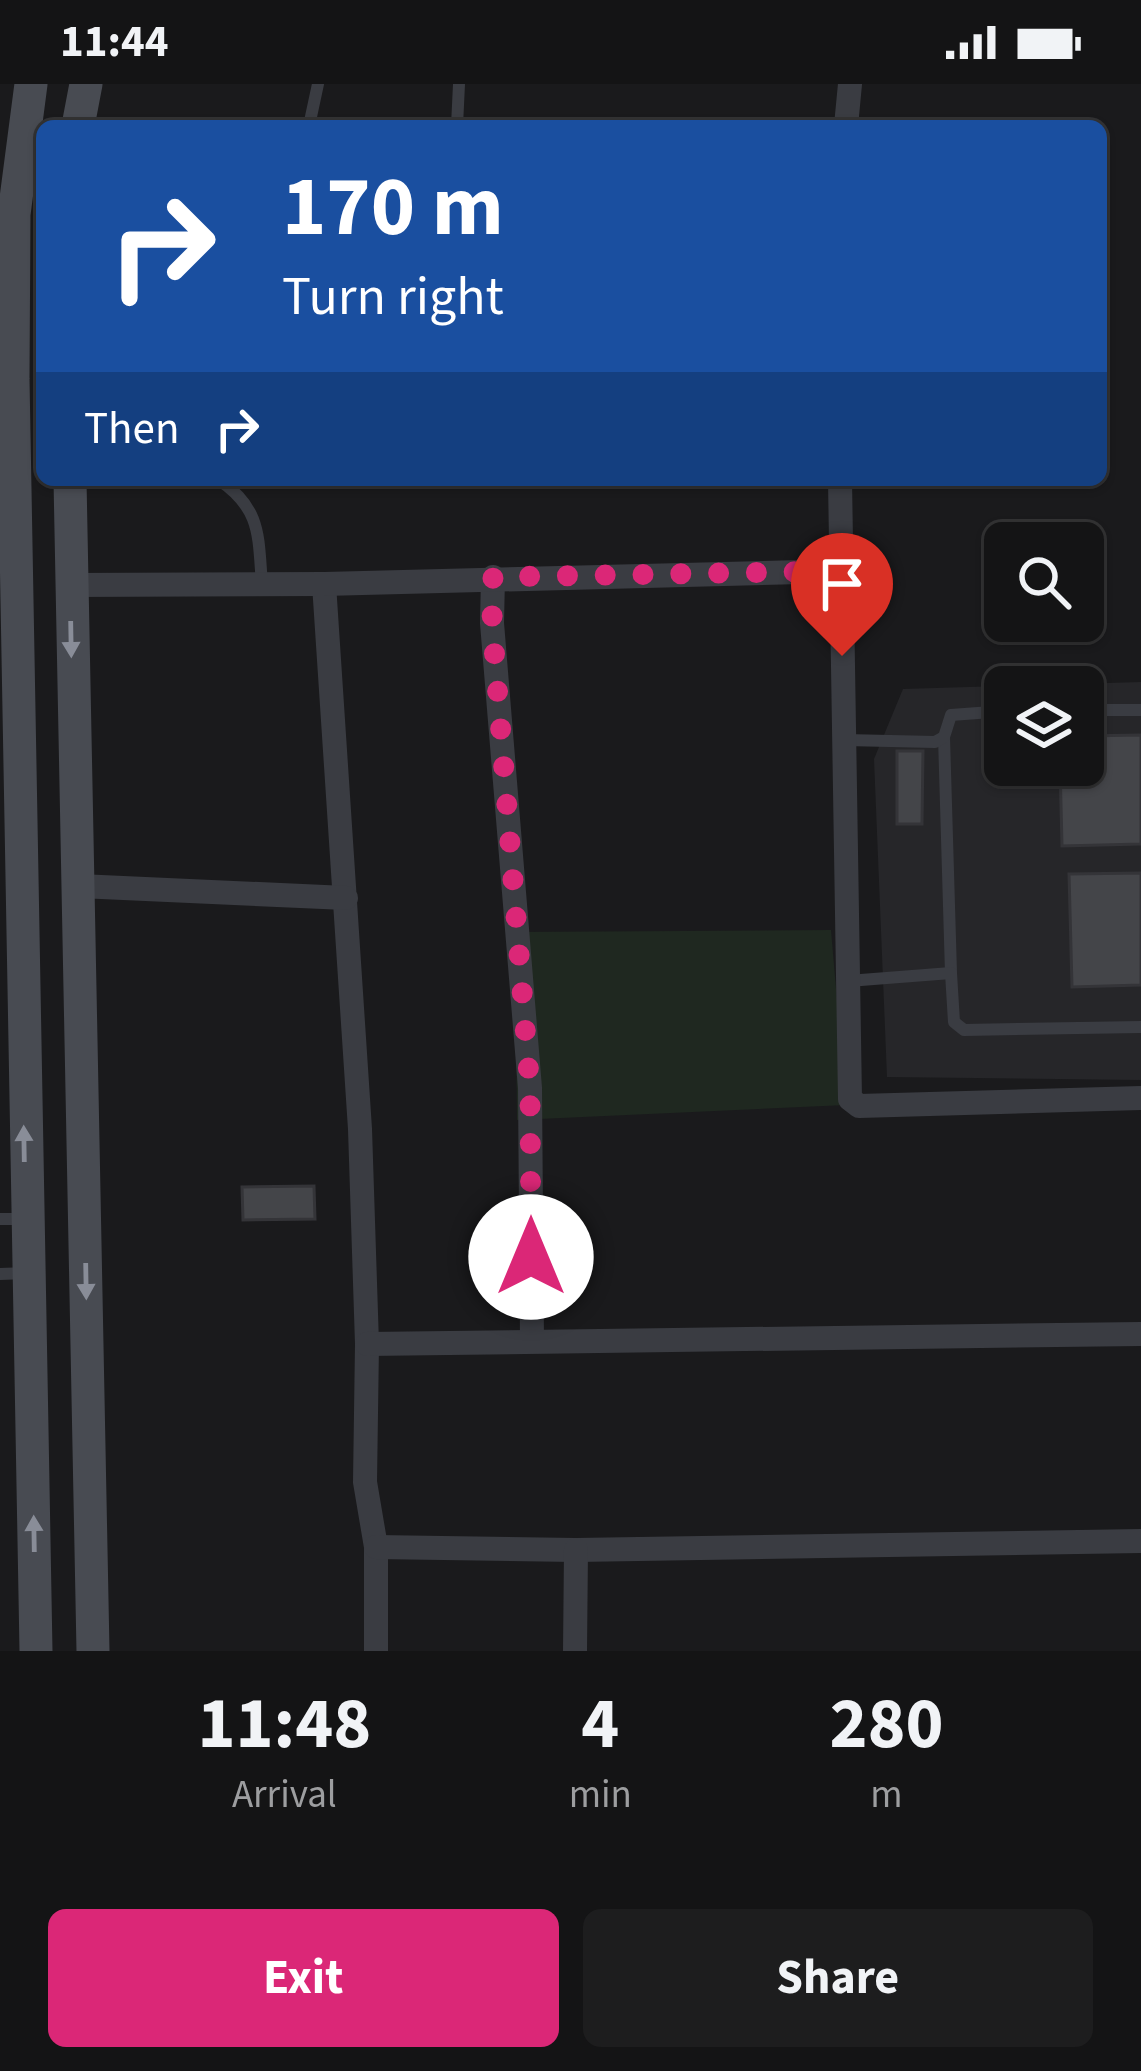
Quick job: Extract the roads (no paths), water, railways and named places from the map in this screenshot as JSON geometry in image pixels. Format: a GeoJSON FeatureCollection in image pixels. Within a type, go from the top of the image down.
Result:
{"type":"FeatureCollection","features":[{"type":"Feature","properties":{"kind":"street"},"geometry":{"type":"LineString","coordinates":[[31,84],[7,215],[7,424],[9,740],[18,783],[10,833],[14,1273],[36,1651]]}},
{"type":"Feature","properties":{"kind":"street"},"geometry":{"type":"LineString","coordinates":[[79,120],[86,84]]}},
{"type":"Feature","properties":{"kind":"street"},"geometry":{"type":"LineString","coordinates":[[847,120],[850,84]]}},
{"type":"Feature","properties":{"kind":"street"},"geometry":{"type":"LineString","coordinates":[[70,486],[93,1651]]}},
{"type":"Feature","properties":{"kind":"street"},"geometry":{"type":"LineString","coordinates":[[840,486],[850,1099],[859,1106],[1141,1098]]}},
{"type":"Feature","properties":{"kind":"street"},"geometry":{"type":"LineString","coordinates":[[70,585],[324,584],[841,571]]}},
{"type":"Feature","properties":{"kind":"street"},"geometry":{"type":"LineString","coordinates":[[493,577],[492,623],[530,1088],[532,1341]]}},
{"type":"Feature","properties":{"kind":"street"},"geometry":{"type":"LineString","coordinates":[[324,584],[360,1129],[367,1344],[365,1482],[376,1547],[376,1651]]}},
{"type":"Feature","properties":{"kind":"street"},"geometry":{"type":"LineString","coordinates":[[18,783],[73,780]]}},
{"type":"Feature","properties":{"kind":"street"},"geometry":{"type":"LineString","coordinates":[[79,886],[346,898]]}},
{"type":"Feature","properties":{"kind":"street"},"geometry":{"type":"LineString","coordinates":[[367,1344],[1141,1334]]}},
{"type":"Feature","properties":{"kind":"street"},"geometry":{"type":"LineString","coordinates":[[376,1547],[576,1550],[1141,1541]]}},
{"type":"Feature","properties":{"kind":"street"},"geometry":{"type":"LineString","coordinates":[[575,1651],[576,1550]]}},
{"type":"Feature","properties":{"kind":"lane"},"geometry":{"type":"LineString","coordinates":[[310,120],[318,84]]}},
{"type":"Feature","properties":{"kind":"lane"},"geometry":{"type":"LineString","coordinates":[[457,120],[459,84]]}},
{"type":"Feature","properties":{"kind":"lane"},"geometry":{"type":"LineString","coordinates":[[226,486],[248,506],[256,524],[262,584]]}},
{"type":"Feature","properties":{"kind":"lane"},"geometry":{"type":"LineString","coordinates":[[1104,710],[1141,710]]}},
{"type":"Feature","properties":{"kind":"lane"},"geometry":{"type":"LineString","coordinates":[[984,713],[951,715],[944,736],[954,1022],[964,1030],[1141,1027]]}},
{"type":"Feature","properties":{"kind":"lane"},"geometry":{"type":"LineString","coordinates":[[844,740],[935,742],[944,736]]}},
{"type":"Feature","properties":{"kind":"lane"},"geometry":{"type":"LineString","coordinates":[[848,981],[951,974]]}}]}
